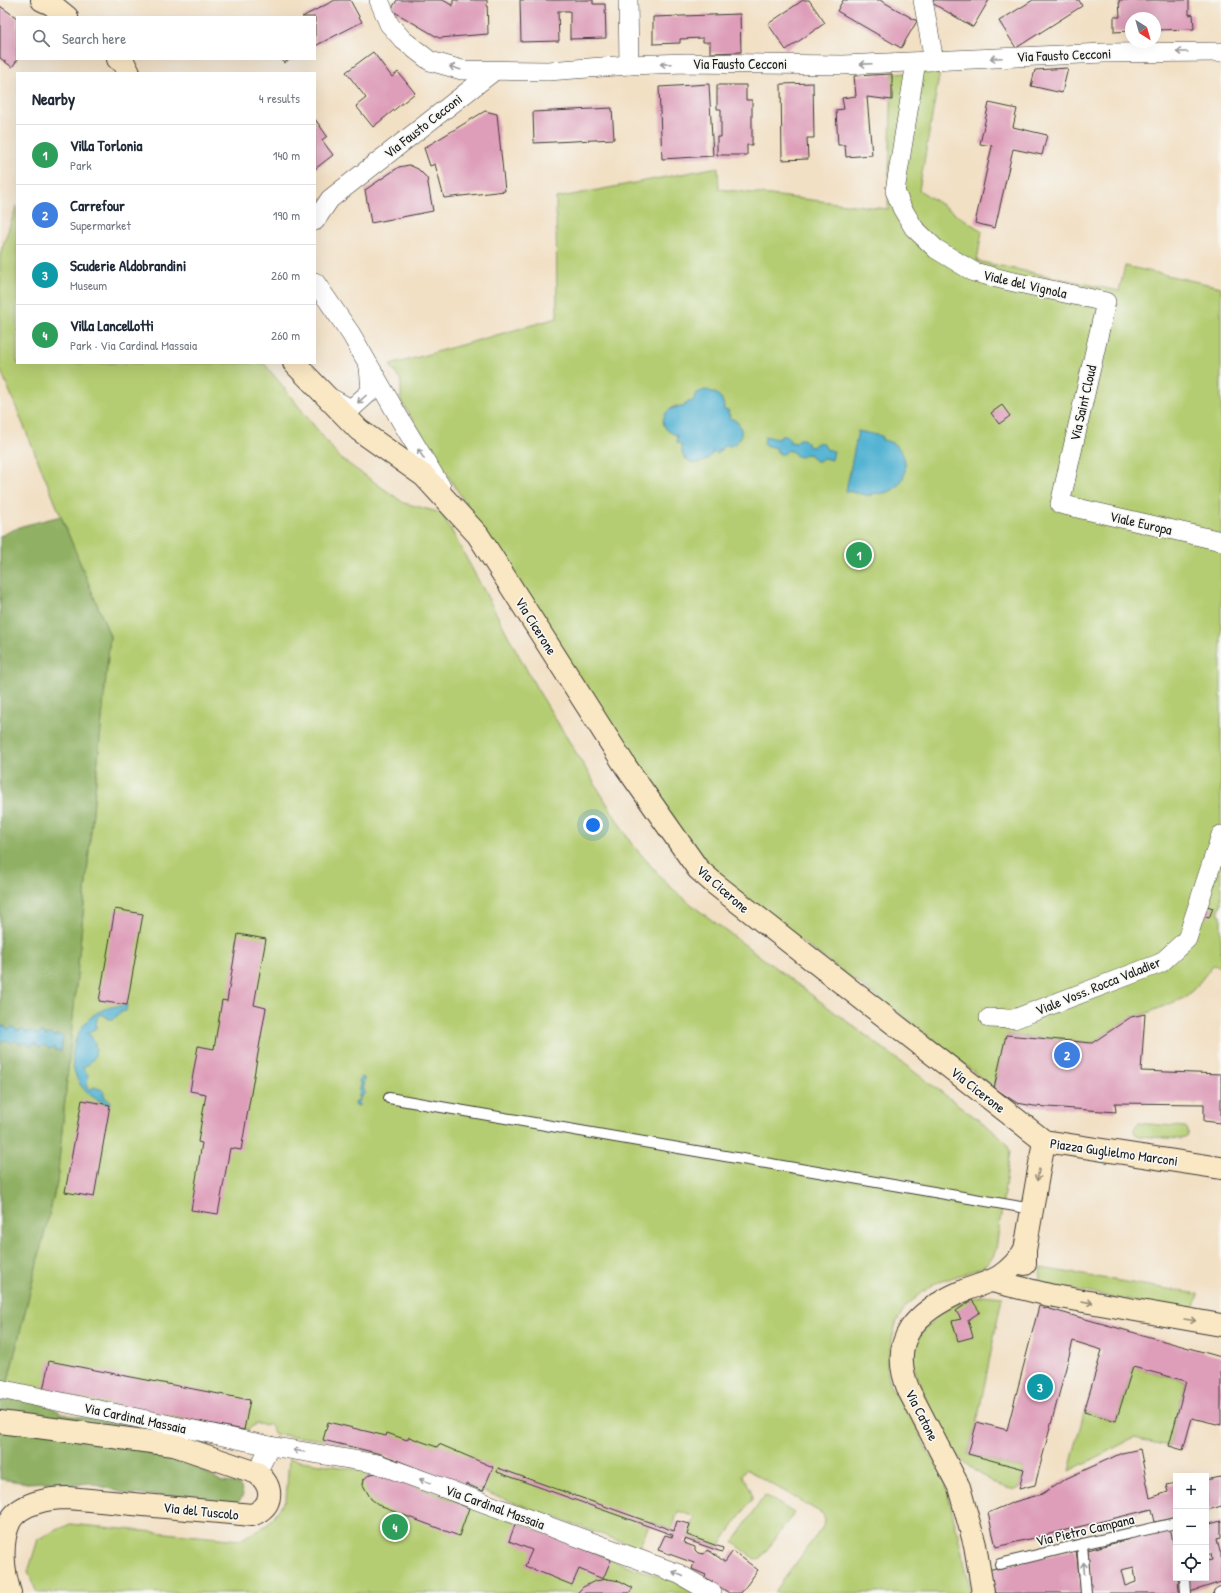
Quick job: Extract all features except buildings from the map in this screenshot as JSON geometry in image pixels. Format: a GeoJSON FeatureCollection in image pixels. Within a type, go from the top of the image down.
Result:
{"type":"FeatureCollection","features":[{"type":"Feature","properties":{"kind":"main road"},"geometry":{"type":"LineString","coordinates":[[42,0],[51,4],[66,16]]}},
{"type":"Feature","properties":{"kind":"main road"},"geometry":{"type":"LineString","coordinates":[[120,60],[124,63],[128,72]]}},
{"type":"Feature","properties":{"kind":"main road","name":"Via Cicerone"},"geometry":{"type":"LineString","coordinates":[[295,364],[358,430],[424,476],[478,535],[626,767],[698,869],[715,884],[1044,1141]]}},
{"type":"Feature","properties":{"kind":"main road","name":"Piazza Guglielmo Marconi"},"geometry":{"type":"LineString","coordinates":[[1049,1295],[1035,1285],[1027,1275],[1024,1264],[1025,1250],[1044,1141],[1221,1168]]}},
{"type":"Feature","properties":{"kind":"main road","name":"Piazza Guglielmo Marconi"},"geometry":{"type":"LineString","coordinates":[[992,1281],[1011,1268],[1025,1250]]}},
{"type":"Feature","properties":{"kind":"main road","name":"Piazza Guglielmo Marconi"},"geometry":{"type":"LineString","coordinates":[[992,1281],[1049,1295],[1221,1325]]}},
{"type":"Feature","properties":{"kind":"main road","name":"Via Catone"},"geometry":{"type":"LineString","coordinates":[[983,1593],[975,1545],[958,1487],[911,1395],[904,1377],[901,1359],[905,1337],[912,1325],[917,1320],[934,1307],[954,1295],[992,1281]]}},
{"type":"Feature","properties":{"kind":"main road"},"geometry":{"type":"LineString","coordinates":[[0,1422],[174,1445],[257,1474]]}},
{"type":"Feature","properties":{"kind":"main road","name":"Via del Tuscolo"},"geometry":{"type":"LineString","coordinates":[[10,1593],[5,1579],[3,1540],[10,1520],[20,1510],[52,1498],[68,1498],[252,1515],[263,1509],[269,1500],[268,1488],[265,1480],[257,1474]]}},
{"type":"Feature","properties":{"kind":"street"},"geometry":{"type":"LineString","coordinates":[[378,0],[388,24],[403,40],[430,61],[462,70],[494,71]]}},
{"type":"Feature","properties":{"kind":"street"},"geometry":{"type":"LineString","coordinates":[[628,0],[629,65]]}},
{"type":"Feature","properties":{"kind":"street","name":"Viale del Vignola"},"geometry":{"type":"LineString","coordinates":[[923,0],[925,62],[895,191],[902,208],[914,228],[936,249],[974,272],[1106,302]]}},
{"type":"Feature","properties":{"kind":"street","name":"Via Fausto Cecconi"},"geometry":{"type":"LineString","coordinates":[[316,220],[330,199],[494,71],[548,71],[629,65],[843,65],[1104,53],[1221,52]]}},
{"type":"Feature","properties":{"kind":"street"},"geometry":{"type":"LineString","coordinates":[[316,283],[351,334],[401,421],[456,511]]}},
{"type":"Feature","properties":{"kind":"street","name":"Via Saint Cloud"},"geometry":{"type":"LineString","coordinates":[[1060,504],[1106,302]]}},
{"type":"Feature","properties":{"kind":"street"},"geometry":{"type":"LineString","coordinates":[[324,394],[351,409],[371,392],[369,364]]}},
{"type":"Feature","properties":{"kind":"street","name":"Viale Europa"},"geometry":{"type":"LineString","coordinates":[[1060,504],[1221,541]]}},
{"type":"Feature","properties":{"kind":"street","name":"Viale Voss. Rocca Valadier"},"geometry":{"type":"LineString","coordinates":[[989,1018],[1014,1019],[1162,963],[1187,939],[1221,835]]}},
{"type":"Feature","properties":{"kind":"street","name":"Via Cardinal Massaia"},"geometry":{"type":"LineString","coordinates":[[0,1389],[270,1446],[378,1464],[679,1574],[712,1593]]}},
{"type":"Feature","properties":{"kind":"street"},"geometry":{"type":"LineString","coordinates":[[257,1474],[270,1446]]}},
{"type":"Feature","properties":{"kind":"lane"},"geometry":{"type":"LineString","coordinates":[[389,1098],[1032,1210]]}},
{"type":"Feature","properties":{"kind":"lane","name":"Via Pietro Campana"},"geometry":{"type":"LineString","coordinates":[[1000,1564],[1082,1544],[1173,1525]]}},
{"type":"Feature","properties":{"kind":"lane"},"geometry":{"type":"LineString","coordinates":[[1082,1544],[1086,1593]]}},
{"type":"Feature","properties":{"kind":"lane"},"geometry":{"type":"LineString","coordinates":[[1185,1581],[1186,1593]]}},
{"type":"Feature","properties":{"kind":"green space"},"geometry":{"type":"Polygon","coordinates":[[[940,71],[919,190],[982,231],[977,261],[1119,291],[1125,266],[1221,287],[1221,904],[1218,913],[1221,915],[1221,967],[1213,965],[1195,988],[1184,998],[1145,1014],[1131,1017],[1092,1043],[1007,1035],[994,1088],[903,1016],[780,926],[705,867],[624,754],[401,401],[401,381],[390,365],[557,318],[556,198],[718,167],[719,189],[888,209],[892,74],[940,71]],[[692,402],[684,407],[676,406],[669,409],[677,435],[676,439],[713,452],[721,450],[729,418],[692,402]]]}},
{"type":"Feature","properties":{"kind":"green space"},"geometry":{"type":"Polygon","coordinates":[[[16,208],[16,364],[265,364],[340,458],[404,503],[442,513],[536,687],[631,843],[667,884],[697,909],[1000,1136],[1007,1143],[1010,1152],[996,1249],[993,1257],[986,1265],[978,1269],[933,1284],[906,1306],[896,1323],[886,1366],[891,1387],[916,1426],[927,1451],[944,1477],[971,1593],[774,1593],[824,1525],[825,1519],[823,1514],[746,1469],[742,1476],[751,1490],[752,1499],[719,1546],[688,1536],[695,1517],[678,1511],[672,1530],[650,1522],[639,1548],[381,1454],[323,1440],[275,1434],[270,1425],[256,1424],[247,1430],[244,1430],[6,1389],[57,1182],[110,636],[0,368],[0,254],[16,208]]]}},
{"type":"Feature","properties":{"kind":"green space"},"geometry":{"type":"Polygon","coordinates":[[[61,516],[110,636],[57,1182],[6,1389],[68,1415],[133,1426],[167,1438],[177,1454],[214,1478],[223,1482],[235,1483],[241,1487],[243,1495],[238,1503],[194,1504],[183,1495],[168,1496],[127,1494],[90,1483],[71,1485],[47,1482],[27,1483],[0,1479],[0,536],[22,526],[61,516]]]}},
{"type":"Feature","properties":{"kind":"green space"},"geometry":{"type":"Polygon","coordinates":[[[1139,1123],[1185,1127],[1188,1130],[1188,1134],[1187,1137],[1181,1139],[1138,1136],[1134,1130],[1139,1123]]]}},
{"type":"Feature","properties":{"kind":"green space"},"geometry":{"type":"Polygon","coordinates":[[[1041,1268],[1198,1294],[1194,1313],[1039,1283],[1041,1268]]]}},
{"type":"Feature","properties":{"kind":"green space"},"geometry":{"type":"Polygon","coordinates":[[[982,1295],[1002,1297],[977,1422],[968,1454],[1024,1469],[1019,1489],[1004,1487],[995,1483],[977,1472],[957,1455],[946,1439],[932,1412],[920,1385],[914,1365],[914,1349],[916,1344],[922,1333],[932,1322],[953,1306],[982,1295]]]}},
{"type":"Feature","properties":{"kind":"green space"},"geometry":{"type":"Polygon","coordinates":[[[1133,1367],[1186,1381],[1169,1446],[1134,1438],[1069,1471],[1084,1412],[1116,1421],[1133,1367]]]}},
{"type":"Feature","properties":{"kind":"green space"},"geometry":{"type":"Polygon","coordinates":[[[289,1459],[379,1473],[516,1522],[611,1560],[676,1582],[695,1593],[37,1593],[28,1572],[38,1539],[70,1524],[240,1540],[268,1524],[286,1500],[289,1459]]]}},
{"type":"Feature","properties":{"kind":"green space"},"geometry":{"type":"Polygon","coordinates":[[[765,1495],[794,1513],[760,1559],[755,1559],[733,1542],[765,1495]]]}},
{"type":"Feature","properties":{"kind":"water"},"geometry":{"type":"Polygon","coordinates":[[[705,390],[713,392],[721,398],[724,405],[724,410],[729,411],[729,418],[735,420],[739,424],[741,435],[739,440],[735,443],[730,446],[723,446],[721,450],[719,450],[718,454],[713,452],[709,458],[704,461],[693,463],[684,457],[682,445],[677,443],[677,435],[670,432],[663,423],[666,413],[670,409],[684,407],[688,401],[692,402],[697,393],[705,390]]]}},
{"type":"Feature","properties":{"kind":"water"},"geometry":{"type":"Polygon","coordinates":[[[858,431],[882,436],[882,440],[893,444],[901,451],[905,460],[905,471],[902,480],[895,488],[885,493],[871,493],[871,496],[846,491],[858,431]]]}},
{"type":"Feature","properties":{"kind":"water"},"geometry":{"type":"Polygon","coordinates":[[[765,436],[778,439],[781,436],[785,436],[789,438],[790,442],[796,443],[799,439],[803,439],[806,441],[808,446],[813,447],[815,444],[823,443],[826,449],[834,451],[832,460],[823,458],[820,461],[816,461],[811,455],[805,454],[799,457],[788,450],[780,454],[777,452],[776,448],[764,445],[765,436]]]}},
{"type":"Feature","properties":{"kind":"water"},"geometry":{"type":"Polygon","coordinates":[[[127,1005],[126,1011],[120,1012],[114,1019],[109,1019],[102,1014],[97,1018],[96,1028],[88,1033],[92,1038],[96,1052],[91,1061],[82,1068],[88,1075],[86,1085],[90,1090],[94,1087],[103,1090],[105,1098],[111,1101],[110,1105],[94,1098],[82,1087],[74,1068],[74,1048],[76,1038],[81,1029],[95,1014],[107,1008],[127,1005]]]}},
{"type":"Feature","properties":{"kind":"water"},"geometry":{"type":"Polygon","coordinates":[[[5,1026],[8,1030],[12,1027],[17,1031],[23,1029],[27,1033],[32,1031],[37,1035],[42,1032],[46,1036],[50,1034],[55,1037],[56,1035],[63,1036],[61,1051],[54,1050],[54,1047],[49,1049],[45,1045],[39,1048],[35,1043],[30,1046],[25,1042],[20,1044],[16,1040],[12,1043],[7,1039],[0,1041],[0,1027],[5,1026]]]}},
{"type":"Feature","properties":{"kind":"water"},"geometry":{"type":"Polygon","coordinates":[[[360,1077],[364,1078],[363,1086],[365,1093],[360,1098],[359,1106],[355,1105],[356,1101],[358,1101],[361,1083],[359,1082],[360,1077]]]}},
{"type":"Feature","properties":{"kind":"place","name":"Villa Torlonia"},"geometry":{"type":"Point","coordinates":[859,555]}},
{"type":"Feature","properties":{"kind":"place","name":"Carrefour"},"geometry":{"type":"Point","coordinates":[1067,1055]}},
{"type":"Feature","properties":{"kind":"place","name":"Scuderie Aldobrandini"},"geometry":{"type":"Point","coordinates":[1040,1387]}},
{"type":"Feature","properties":{"kind":"place","name":"Villa Lancellotti"},"geometry":{"type":"Point","coordinates":[395,1527]}}]}
